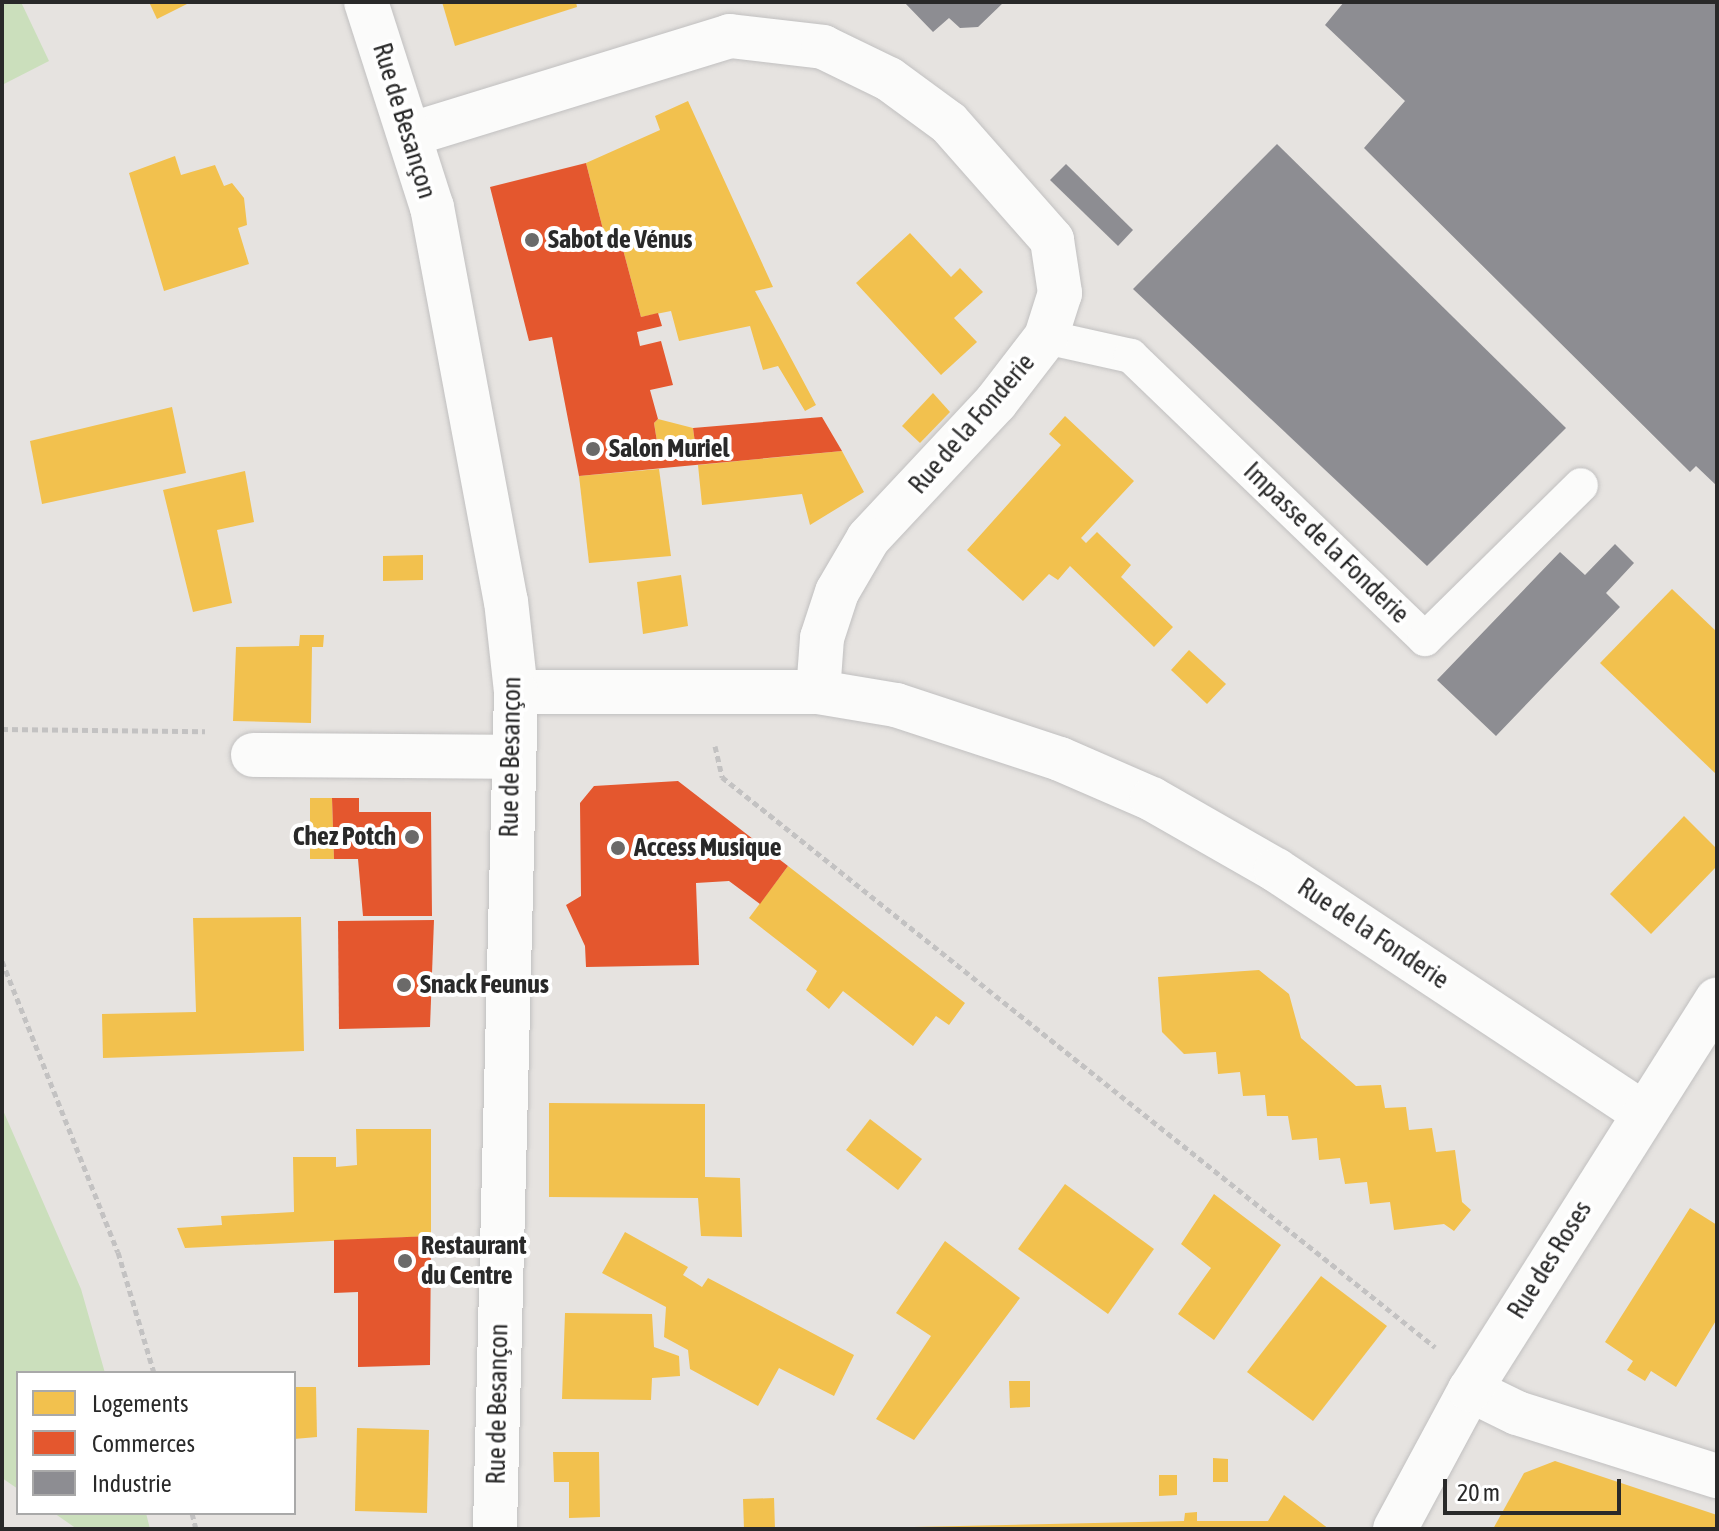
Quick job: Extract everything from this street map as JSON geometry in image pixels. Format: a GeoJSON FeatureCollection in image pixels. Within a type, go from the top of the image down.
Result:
{"type":"FeatureCollection","features":[{"type":"Feature","properties":{"kind":"street","name":"Rue de Besançon"},"geometry":{"type":"LineString","coordinates":[[366,2],[412,134],[461,352],[506,601],[516,692],[495,1529]]}},
{"type":"Feature","properties":{"kind":"street","name":"Rue de la Fonderie"},"geometry":{"type":"LineString","coordinates":[[412,134],[730,36],[823,47],[889,79],[949,123],[1052,240],[1060,293],[1046,337],[996,402],[868,539],[837,592],[822,638],[818,692]]}},
{"type":"Feature","properties":{"kind":"street","name":"Rue de la Fonderie"},"geometry":{"type":"LineString","coordinates":[[516,692],[818,692],[896,705],[971,727],[1152,799],[1276,870],[1643,1113]]}},
{"type":"Feature","properties":{"kind":"street"},"geometry":{"type":"LineString","coordinates":[[253,755],[513,757]]}},
{"type":"Feature","properties":{"kind":"street","name":"Rue des Roses"},"geometry":{"type":"LineString","coordinates":[[1395,1529],[1470,1390],[1717,999]]}},
{"type":"Feature","properties":{"kind":"street"},"geometry":{"type":"LineString","coordinates":[[1470,1390],[1517,1413],[1717,1476]]}},
{"type":"Feature","properties":{"kind":"lane","name":"Impasse de la Fonderie"},"geometry":{"type":"LineString","coordinates":[[1046,337],[1131,356],[1425,639],[1581,485]]}},
{"type":"Feature","properties":{"kind":"path"},"geometry":{"type":"LineString","coordinates":[[715,693],[715,763],[722,777],[1436,1348],[1470,1390]]}},
{"type":"Feature","properties":{"kind":"path"},"geometry":{"type":"LineString","coordinates":[[2,729],[203,730],[253,755]]}},
{"type":"Feature","properties":{"kind":"path"},"geometry":{"type":"LineString","coordinates":[[2,961],[118,1252],[153,1371]]}},
{"type":"Feature","properties":{"kind":"green space"},"geometry":{"type":"Polygon","coordinates":[[[2,2],[21,2],[49,61],[2,85],[2,2]]]}},
{"type":"Feature","properties":{"kind":"green space"},"geometry":{"type":"Polygon","coordinates":[[[2,1108],[81,1289],[104,1371],[16,1371],[16,1488],[2,1478],[2,1108]]]}},
{"type":"Feature","properties":{"kind":"green space"},"geometry":{"type":"Polygon","coordinates":[[[57,1515],[146,1515],[150,1529],[77,1529],[57,1515]]]}},
{"type":"Feature","properties":{"kind":"building: Logements"},"geometry":{"type":"Polygon","coordinates":[[[149,2],[191,2],[157,19],[149,2]]]}},
{"type":"Feature","properties":{"kind":"building: Logements"},"geometry":{"type":"Polygon","coordinates":[[[442,2],[576,2],[577,7],[455,46],[442,2]]]}},
{"type":"Feature","properties":{"kind":"building: Logements"},"geometry":{"type":"Polygon","coordinates":[[[688,101],[773,287],[755,291],[816,405],[805,411],[778,366],[763,370],[750,326],[679,341],[671,311],[641,317],[621,242],[607,245],[586,163],[660,130],[655,116],[688,101]]]}},
{"type":"Feature","properties":{"kind":"building: Logements"},"geometry":{"type":"Polygon","coordinates":[[[175,156],[181,175],[215,165],[224,186],[232,183],[244,198],[247,225],[238,228],[249,264],[164,291],[129,173],[175,156]]]}},
{"type":"Feature","properties":{"kind":"building: Logements"},"geometry":{"type":"Polygon","coordinates":[[[910,233],[951,277],[960,268],[983,292],[954,318],[977,342],[941,375],[856,283],[910,233]]]}},
{"type":"Feature","properties":{"kind":"building: Logements"},"geometry":{"type":"Polygon","coordinates":[[[933,393],[950,412],[920,443],[902,426],[933,393]]]}},
{"type":"Feature","properties":{"kind":"building: Logements"},"geometry":{"type":"Polygon","coordinates":[[[172,407],[186,473],[42,504],[30,441],[172,407]]]}},
{"type":"Feature","properties":{"kind":"building: Logements"},"geometry":{"type":"Polygon","coordinates":[[[1065,416],[1134,481],[1081,538],[1086,543],[1097,532],[1131,565],[1121,577],[1173,627],[1154,647],[1070,566],[1058,580],[1049,574],[1023,601],[967,550],[1061,445],[1049,434],[1065,416]]]}},
{"type":"Feature","properties":{"kind":"building: Logements"},"geometry":{"type":"Polygon","coordinates":[[[658,419],[693,428],[695,443],[658,448],[654,423],[658,419]]]}},
{"type":"Feature","properties":{"kind":"building: Logements"},"geometry":{"type":"Polygon","coordinates":[[[842,451],[864,492],[810,525],[802,494],[702,505],[698,465],[842,451]]]}},
{"type":"Feature","properties":{"kind":"building: Logements"},"geometry":{"type":"Polygon","coordinates":[[[659,469],[671,556],[589,563],[579,476],[659,469]]]}},
{"type":"Feature","properties":{"kind":"building: Logements"},"geometry":{"type":"Polygon","coordinates":[[[245,471],[254,522],[217,530],[232,603],[193,612],[163,490],[245,471]]]}},
{"type":"Feature","properties":{"kind":"building: Logements"},"geometry":{"type":"Polygon","coordinates":[[[423,555],[423,580],[383,581],[383,556],[423,555]]]}},
{"type":"Feature","properties":{"kind":"building: Logements"},"geometry":{"type":"Polygon","coordinates":[[[681,575],[688,626],[643,634],[637,582],[681,575]]]}},
{"type":"Feature","properties":{"kind":"building: Logements"},"geometry":{"type":"Polygon","coordinates":[[[1672,589],[1717,632],[1717,775],[1600,663],[1672,589]]]}},
{"type":"Feature","properties":{"kind":"building: Logements"},"geometry":{"type":"Polygon","coordinates":[[[300,635],[324,635],[323,647],[312,647],[311,723],[233,721],[236,647],[299,646],[300,635]]]}},
{"type":"Feature","properties":{"kind":"building: Logements"},"geometry":{"type":"Polygon","coordinates":[[[1189,650],[1226,684],[1207,704],[1171,670],[1189,650]]]}},
{"type":"Feature","properties":{"kind":"building: Logements"},"geometry":{"type":"Polygon","coordinates":[[[310,798],[332,798],[334,859],[310,859],[310,798]]]}},
{"type":"Feature","properties":{"kind":"building: Logements"},"geometry":{"type":"Polygon","coordinates":[[[1684,816],[1717,849],[1717,866],[1651,934],[1610,894],[1684,816]]]}},
{"type":"Feature","properties":{"kind":"building: Logements"},"geometry":{"type":"Polygon","coordinates":[[[788,866],[965,1003],[949,1025],[936,1016],[913,1046],[843,991],[829,1009],[806,990],[817,971],[749,918],[788,866]]]}},
{"type":"Feature","properties":{"kind":"building: Logements"},"geometry":{"type":"Polygon","coordinates":[[[301,917],[304,1051],[103,1058],[102,1014],[196,1012],[193,918],[301,917]]]}},
{"type":"Feature","properties":{"kind":"building: Logements"},"geometry":{"type":"Polygon","coordinates":[[[1259,970],[1289,994],[1301,1038],[1356,1086],[1381,1085],[1385,1108],[1406,1107],[1409,1130],[1432,1128],[1436,1152],[1455,1150],[1462,1202],[1471,1210],[1454,1231],[1444,1224],[1394,1230],[1390,1202],[1370,1204],[1367,1182],[1345,1184],[1340,1158],[1319,1160],[1317,1138],[1292,1140],[1288,1116],[1267,1116],[1265,1095],[1243,1096],[1240,1072],[1218,1074],[1216,1052],[1184,1054],[1162,1032],[1158,977],[1259,970]]]}},
{"type":"Feature","properties":{"kind":"building: Logements"},"geometry":{"type":"Polygon","coordinates":[[[549,1103],[705,1104],[705,1177],[740,1178],[742,1237],[701,1236],[698,1198],[549,1197],[549,1103]]]}},
{"type":"Feature","properties":{"kind":"building: Logements"},"geometry":{"type":"Polygon","coordinates":[[[870,1119],[922,1159],[898,1190],[846,1150],[870,1119]]]}},
{"type":"Feature","properties":{"kind":"building: Logements"},"geometry":{"type":"Polygon","coordinates":[[[356,1129],[431,1129],[431,1236],[185,1248],[177,1228],[222,1225],[221,1216],[294,1212],[293,1157],[336,1157],[336,1167],[357,1165],[356,1129]]]}},
{"type":"Feature","properties":{"kind":"building: Logements"},"geometry":{"type":"Polygon","coordinates":[[[1065,1184],[1154,1249],[1108,1314],[1018,1249],[1065,1184]]]}},
{"type":"Feature","properties":{"kind":"building: Logements"},"geometry":{"type":"Polygon","coordinates":[[[1214,1194],[1281,1245],[1214,1340],[1178,1314],[1211,1268],[1181,1244],[1214,1194]]]}},
{"type":"Feature","properties":{"kind":"building: Logements"},"geometry":{"type":"Polygon","coordinates":[[[1690,1208],[1717,1225],[1717,1319],[1676,1387],[1651,1371],[1645,1381],[1627,1370],[1633,1361],[1605,1342],[1690,1208]]]}},
{"type":"Feature","properties":{"kind":"building: Logements"},"geometry":{"type":"Polygon","coordinates":[[[625,1232],[688,1267],[683,1275],[702,1287],[708,1278],[854,1355],[834,1396],[779,1368],[758,1406],[690,1369],[688,1350],[664,1337],[666,1307],[602,1273],[625,1232]]]}},
{"type":"Feature","properties":{"kind":"building: Logements"},"geometry":{"type":"Polygon","coordinates":[[[945,1241],[1020,1298],[914,1440],[876,1419],[931,1336],[896,1313],[945,1241]]]}},
{"type":"Feature","properties":{"kind":"building: Logements"},"geometry":{"type":"Polygon","coordinates":[[[1321,1276],[1387,1326],[1313,1421],[1247,1372],[1321,1276]]]}},
{"type":"Feature","properties":{"kind":"building: Logements"},"geometry":{"type":"Polygon","coordinates":[[[565,1313],[652,1314],[654,1347],[679,1356],[680,1376],[652,1378],[651,1400],[562,1399],[565,1313]]]}},
{"type":"Feature","properties":{"kind":"building: Logements"},"geometry":{"type":"Polygon","coordinates":[[[1009,1381],[1030,1381],[1030,1407],[1010,1408],[1009,1381]]]}},
{"type":"Feature","properties":{"kind":"building: Logements"},"geometry":{"type":"Polygon","coordinates":[[[296,1387],[316,1387],[317,1437],[296,1439],[296,1387]]]}},
{"type":"Feature","properties":{"kind":"building: Logements"},"geometry":{"type":"Polygon","coordinates":[[[357,1428],[429,1430],[427,1513],[355,1511],[357,1428]]]}},
{"type":"Feature","properties":{"kind":"building: Logements"},"geometry":{"type":"Polygon","coordinates":[[[553,1452],[599,1452],[600,1517],[569,1518],[569,1482],[554,1482],[553,1452]]]}},
{"type":"Feature","properties":{"kind":"building: Logements"},"geometry":{"type":"Polygon","coordinates":[[[1213,1458],[1228,1459],[1228,1482],[1213,1482],[1213,1458]]]}},
{"type":"Feature","properties":{"kind":"building: Logements"},"geometry":{"type":"Polygon","coordinates":[[[1555,1461],[1717,1515],[1717,1529],[1493,1529],[1524,1473],[1555,1461]]]}},
{"type":"Feature","properties":{"kind":"building: Logements"},"geometry":{"type":"Polygon","coordinates":[[[1159,1475],[1177,1475],[1177,1495],[1159,1496],[1159,1475]]]}},
{"type":"Feature","properties":{"kind":"building: Logements"},"geometry":{"type":"Polygon","coordinates":[[[1284,1495],[1329,1529],[820,1529],[1184,1521],[1185,1513],[1197,1512],[1197,1521],[1268,1521],[1284,1495]]]}},
{"type":"Feature","properties":{"kind":"building: Logements"},"geometry":{"type":"Polygon","coordinates":[[[774,1498],[775,1529],[744,1529],[743,1499],[774,1498]]]}},
{"type":"Feature","properties":{"kind":"building: Commerces"},"geometry":{"type":"Polygon","coordinates":[[[586,163],[607,245],[621,242],[641,317],[658,313],[662,326],[637,332],[640,346],[661,341],[673,385],[650,390],[658,419],[654,423],[658,448],[695,443],[693,428],[822,417],[842,451],[579,476],[552,337],[529,341],[490,187],[586,163]]]}},
{"type":"Feature","properties":{"kind":"building: Commerces"},"geometry":{"type":"Polygon","coordinates":[[[678,781],[788,866],[760,904],[729,881],[696,883],[699,965],[586,967],[585,946],[566,905],[581,896],[580,803],[594,786],[678,781]]]}},
{"type":"Feature","properties":{"kind":"building: Commerces"},"geometry":{"type":"Polygon","coordinates":[[[332,798],[359,798],[359,812],[431,812],[432,916],[363,916],[358,859],[334,859],[332,798]]]}},
{"type":"Feature","properties":{"kind":"building: Commerces"},"geometry":{"type":"Polygon","coordinates":[[[434,920],[430,1027],[339,1029],[338,921],[434,920]]]}},
{"type":"Feature","properties":{"kind":"building: Commerces"},"geometry":{"type":"Polygon","coordinates":[[[431,1236],[430,1365],[358,1367],[358,1292],[334,1293],[334,1240],[431,1236]]]}},
{"type":"Feature","properties":{"kind":"building: Industrie"},"geometry":{"type":"Polygon","coordinates":[[[904,2],[1004,2],[978,27],[960,28],[949,18],[933,32],[904,2]]]}},
{"type":"Feature","properties":{"kind":"building: Industrie"},"geometry":{"type":"Polygon","coordinates":[[[1344,2],[1717,2],[1717,486],[1696,466],[1690,472],[1364,148],[1405,101],[1325,25],[1344,2]]]}},
{"type":"Feature","properties":{"kind":"building: Industrie"},"geometry":{"type":"Polygon","coordinates":[[[1277,144],[1566,428],[1427,566],[1133,289],[1277,144]]]}},
{"type":"Feature","properties":{"kind":"building: Industrie"},"geometry":{"type":"Polygon","coordinates":[[[1066,164],[1133,230],[1118,246],[1050,180],[1066,164]]]}},
{"type":"Feature","properties":{"kind":"building: Industrie"},"geometry":{"type":"Polygon","coordinates":[[[1615,544],[1634,563],[1606,593],[1620,607],[1496,736],[1437,680],[1560,552],[1585,575],[1615,544]]]}},
{"type":"Feature","properties":{"kind":"place","name":"Sabot de Vénus"},"geometry":{"type":"Point","coordinates":[532,240]}},
{"type":"Feature","properties":{"kind":"place","name":"Salon Muriel"},"geometry":{"type":"Point","coordinates":[593,449]}},
{"type":"Feature","properties":{"kind":"place","name":"Chez Potch"},"geometry":{"type":"Point","coordinates":[412,837]}},
{"type":"Feature","properties":{"kind":"place","name":"Access Musique"},"geometry":{"type":"Point","coordinates":[618,848]}},
{"type":"Feature","properties":{"kind":"place","name":"Snack Feunus"},"geometry":{"type":"Point","coordinates":[404,985]}},
{"type":"Feature","properties":{"kind":"place","name":"Restaurant du Centre"},"geometry":{"type":"Point","coordinates":[405,1261]}}]}
